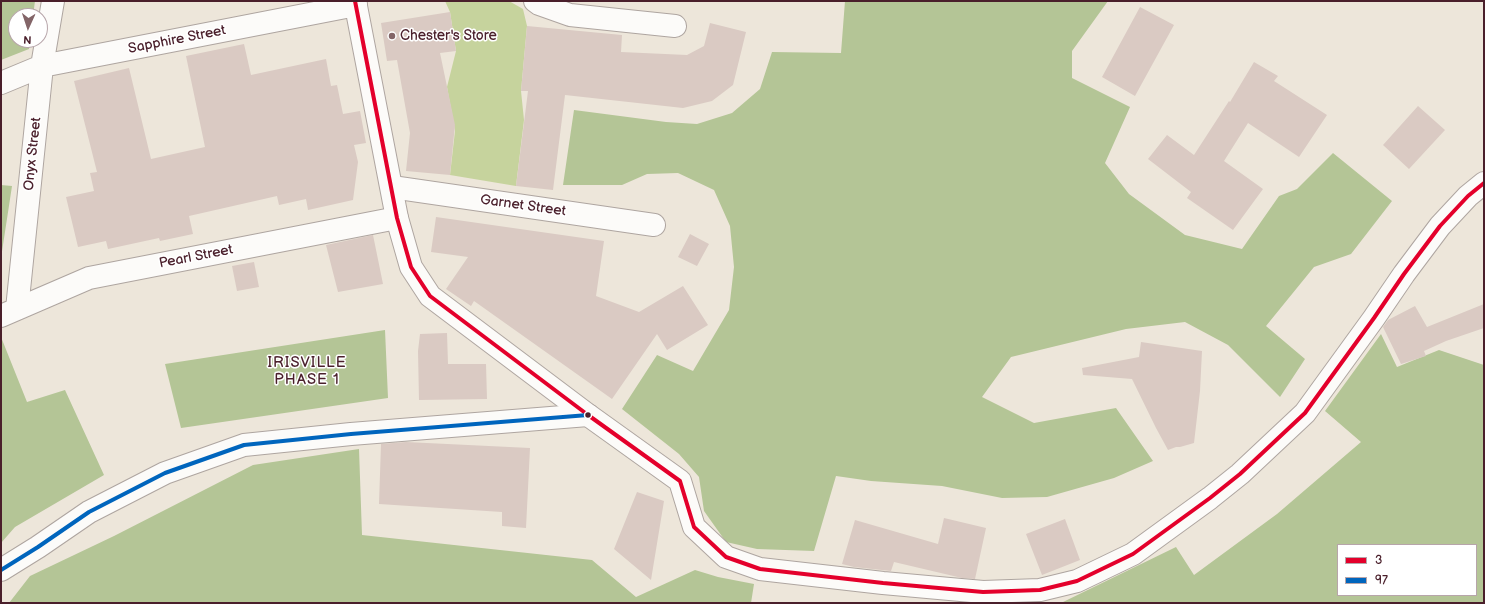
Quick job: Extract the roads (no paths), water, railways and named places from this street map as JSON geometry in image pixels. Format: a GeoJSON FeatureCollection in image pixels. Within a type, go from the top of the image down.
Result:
{"type":"FeatureCollection","features":[{"type":"Feature","properties":{"kind":"street","name":"Onyx Street"},"geometry":{"type":"LineString","coordinates":[[9,312],[42,66],[53,1]]}},
{"type":"Feature","properties":{"kind":"street"},"geometry":{"type":"LineString","coordinates":[[535,1],[539,4],[570,15],[675,26]]}},
{"type":"Feature","properties":{"kind":"street","name":"Sapphire Street"},"geometry":{"type":"LineString","coordinates":[[1,83],[42,66],[356,3]]}},
{"type":"Feature","properties":{"kind":"street"},"geometry":{"type":"LineString","coordinates":[[356,3],[397,218],[411,267],[430,296],[588,415],[680,481],[694,527],[726,557],[760,569],[983,592],[1040,590],[1077,581],[1133,554],[1210,498],[1240,474],[1305,413],[1440,226],[1468,196],[1484,183]]}},
{"type":"Feature","properties":{"kind":"street","name":"Garnet Street"},"geometry":{"type":"LineString","coordinates":[[392,186],[654,225]]}},
{"type":"Feature","properties":{"kind":"street","name":"Pearl Street"},"geometry":{"type":"LineString","coordinates":[[9,312],[89,278],[397,218]]}},
{"type":"Feature","properties":{"kind":"street"},"geometry":{"type":"LineString","coordinates":[[1,570],[89,512],[164,473],[244,445],[351,434],[588,415]]}},
{"type":"Feature","properties":{"kind":"place","name":"Chester's Store"},"geometry":{"type":"Point","coordinates":[392,36]}},
{"type":"Feature","properties":{"kind":"district","name":"IRISVILLE PHASE 1"},"geometry":{"type":"Point","coordinates":[307,372]}}]}
